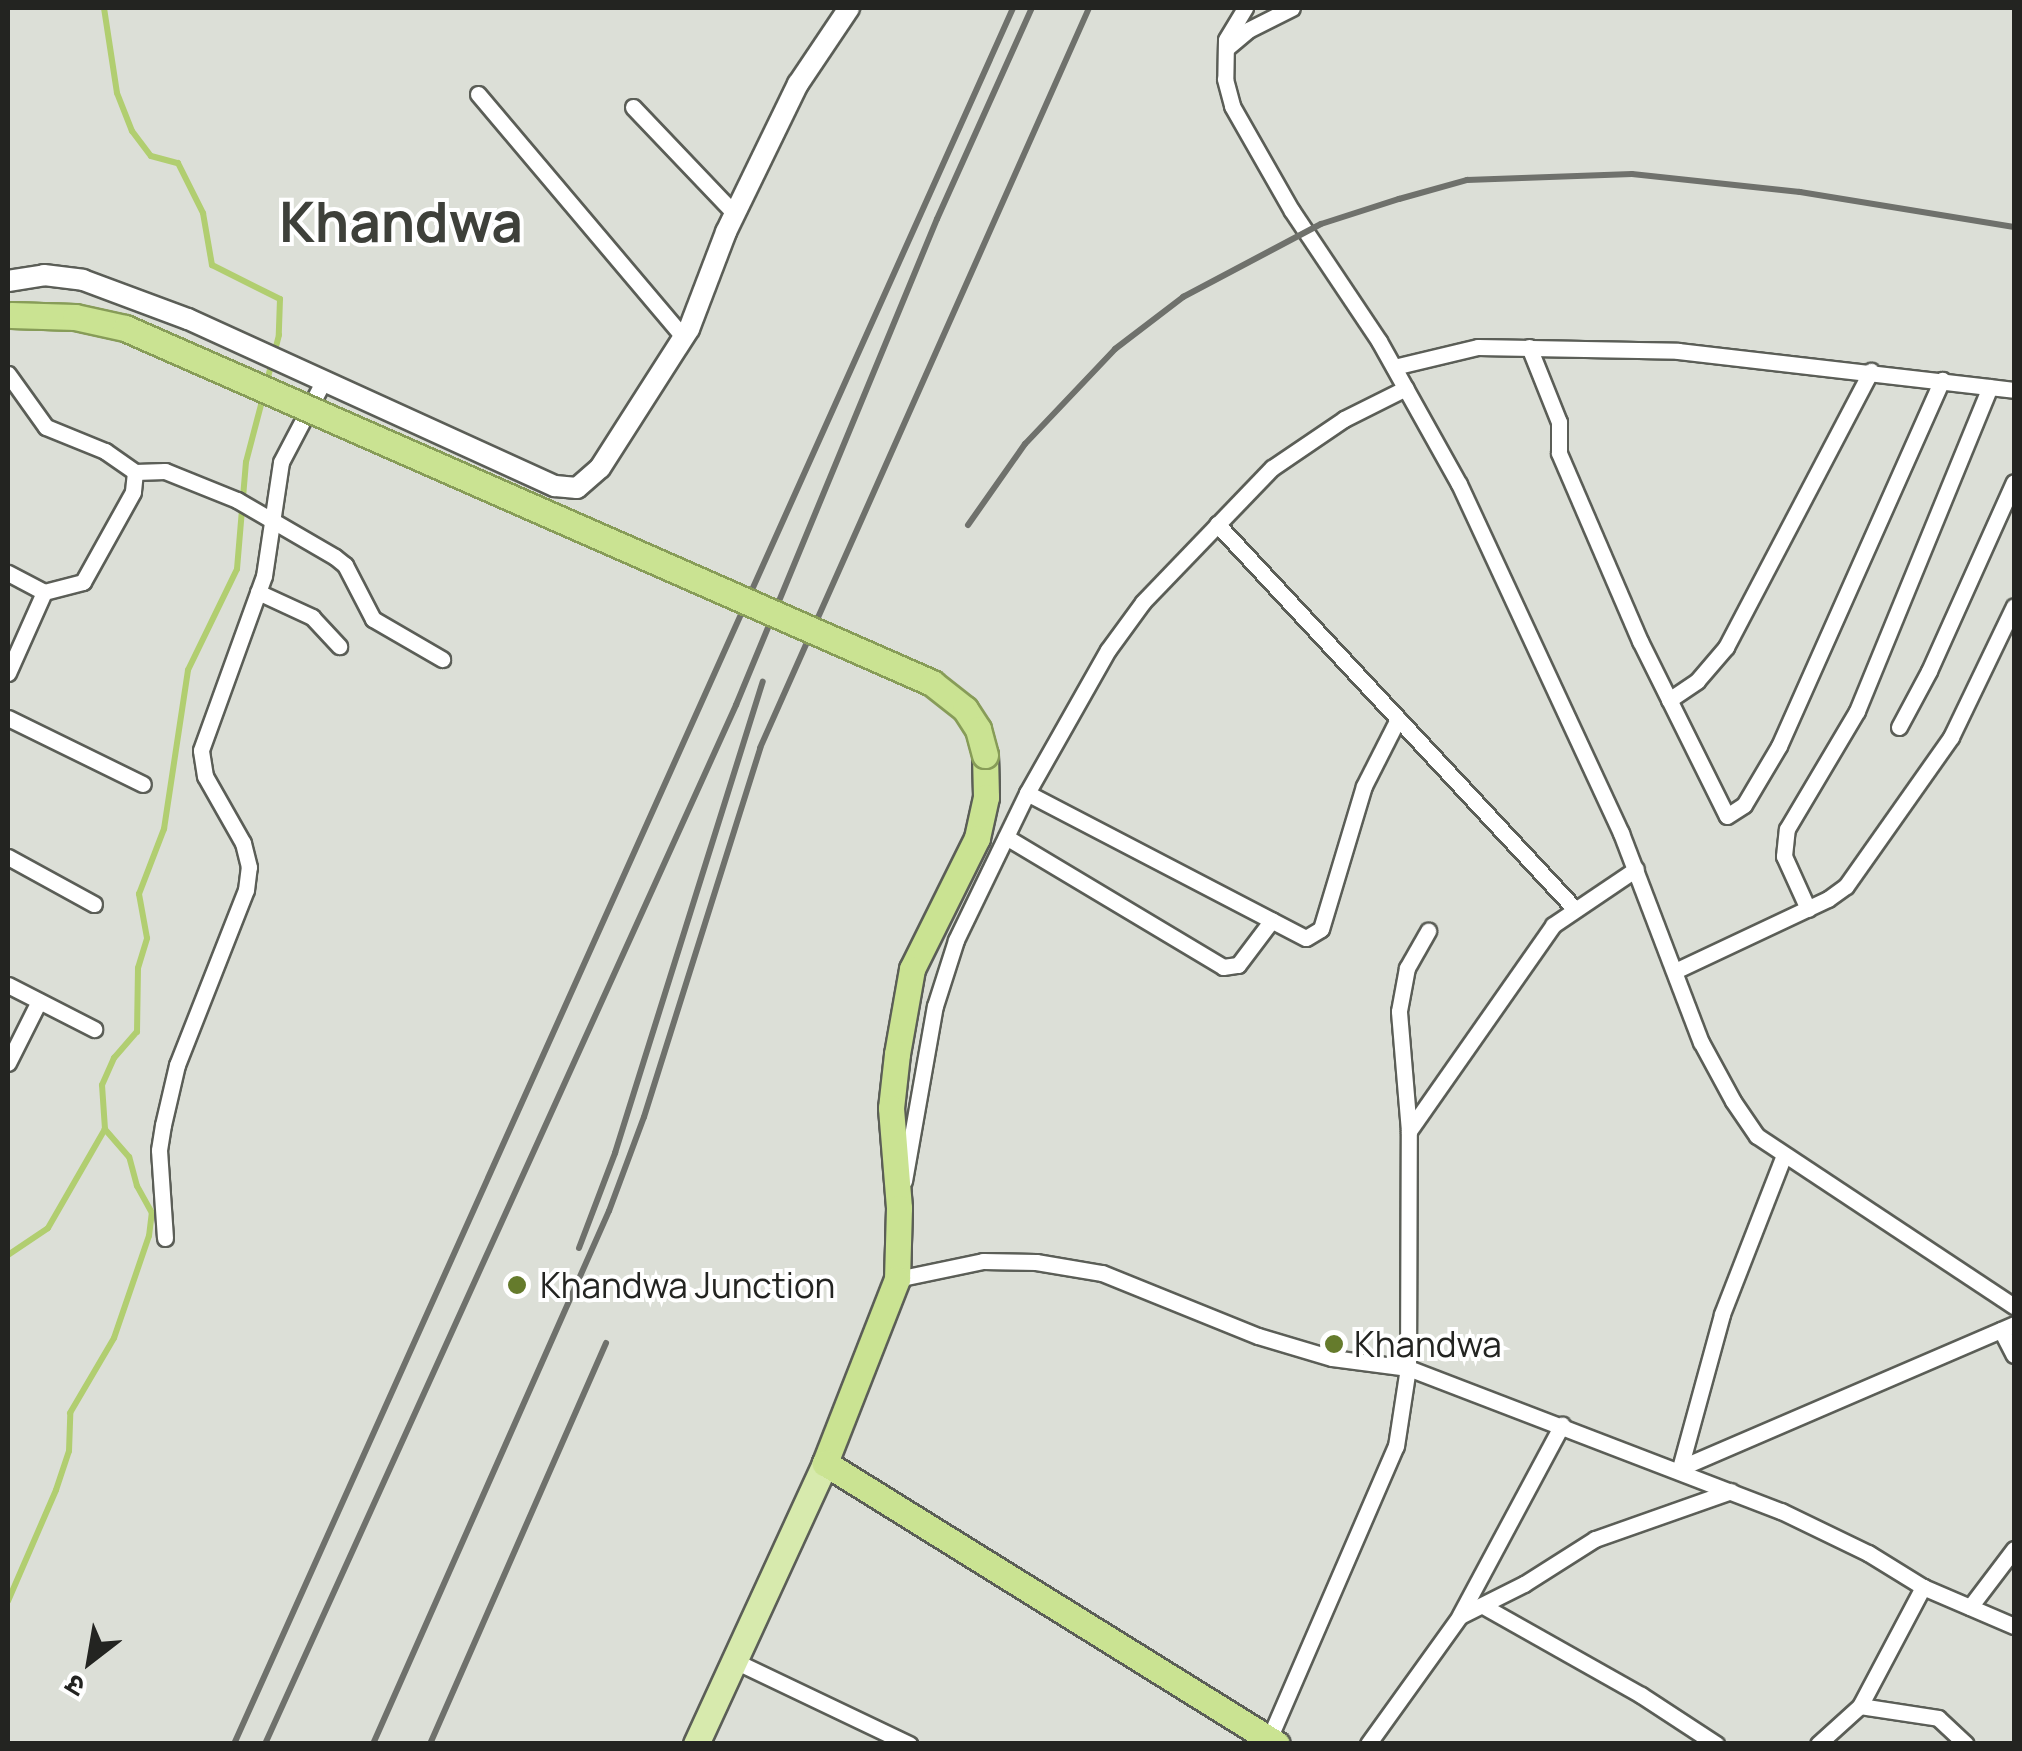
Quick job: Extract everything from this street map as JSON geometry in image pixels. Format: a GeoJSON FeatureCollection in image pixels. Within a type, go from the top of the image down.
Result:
{"type":"FeatureCollection","features":[{"type":"Feature","properties":{"kind":"highway"},"geometry":{"type":"LineString","coordinates":[[9,315],[75,317],[125,328],[932,683],[965,709],[978,729],[985,755],[986,796],[977,838],[912,969],[891,1108],[900,1208],[897,1278],[825,1463],[1262,1740]]}},
{"type":"Feature","properties":{"kind":"main road"},"geometry":{"type":"LineString","coordinates":[[696,1744],[737,1662],[825,1463]]}},
{"type":"Feature","properties":{"kind":"street"},"geometry":{"type":"LineString","coordinates":[[8,281],[44,275],[83,280],[188,319],[556,486],[577,488],[600,468],[683,338],[735,214],[798,84],[848,8]]}},
{"type":"Feature","properties":{"kind":"street"},"geometry":{"type":"LineString","coordinates":[[1245,8],[1226,40],[1225,78],[1232,106],[1292,211],[1394,367],[1459,484],[1636,869],[1701,1042],[1733,1101],[1757,1136],[2014,1306]]}},
{"type":"Feature","properties":{"kind":"street"},"geometry":{"type":"LineString","coordinates":[[1226,49],[1248,30],[1292,8]]}},
{"type":"Feature","properties":{"kind":"street"},"geometry":{"type":"LineString","coordinates":[[478,94],[683,338]]}},
{"type":"Feature","properties":{"kind":"street"},"geometry":{"type":"LineString","coordinates":[[633,108],[735,214]]}},
{"type":"Feature","properties":{"kind":"street"},"geometry":{"type":"LineString","coordinates":[[1394,367],[1478,347],[1678,351],[2014,390]]}},
{"type":"Feature","properties":{"kind":"street"},"geometry":{"type":"LineString","coordinates":[[1529,347],[1558,422],[1559,452],[1721,811],[1735,814],[1779,746],[1942,380]]}},
{"type":"Feature","properties":{"kind":"street"},"geometry":{"type":"LineString","coordinates":[[1669,700],[1697,681],[1726,648],[1871,371]]}},
{"type":"Feature","properties":{"kind":"street"},"geometry":{"type":"LineString","coordinates":[[8,374],[46,427],[106,451],[135,472],[165,471],[237,500],[344,565],[373,619],[442,658]]}},
{"type":"Feature","properties":{"kind":"street"},"geometry":{"type":"LineString","coordinates":[[165,1238],[159,1150],[162,1124],[177,1065],[246,890],[249,867],[243,842],[205,776],[201,750],[258,592],[282,462],[323,382]]}},
{"type":"Feature","properties":{"kind":"street"},"geometry":{"type":"LineString","coordinates":[[1808,909],[1784,856],[1787,829],[1857,710],[1990,387]]}},
{"type":"Feature","properties":{"kind":"street"},"geometry":{"type":"LineString","coordinates":[[900,1208],[935,1006],[956,940],[1027,793],[1108,650],[1143,602],[1272,468],[1344,419],[1406,388]]}},
{"type":"Feature","properties":{"kind":"street"},"geometry":{"type":"LineString","coordinates":[[8,573],[44,592],[83,582],[133,492],[135,472]]}},
{"type":"Feature","properties":{"kind":"street"},"geometry":{"type":"LineString","coordinates":[[1898,727],[1929,671],[2014,482]]}},
{"type":"Feature","properties":{"kind":"street"},"geometry":{"type":"LineString","coordinates":[[1217,524],[1574,908]]}},
{"type":"Feature","properties":{"kind":"street"},"geometry":{"type":"LineString","coordinates":[[8,673],[44,592]]}},
{"type":"Feature","properties":{"kind":"street"},"geometry":{"type":"LineString","coordinates":[[258,592],[312,617],[338,646]]}},
{"type":"Feature","properties":{"kind":"street"},"geometry":{"type":"LineString","coordinates":[[1675,971],[1808,909],[1846,886],[1951,737],[2014,606]]}},
{"type":"Feature","properties":{"kind":"street"},"geometry":{"type":"LineString","coordinates":[[8,718],[144,784]]}},
{"type":"Feature","properties":{"kind":"street"},"geometry":{"type":"LineString","coordinates":[[1027,793],[1306,938],[1320,929],[1364,786],[1398,719]]}},
{"type":"Feature","properties":{"kind":"street"},"geometry":{"type":"LineString","coordinates":[[1006,837],[1223,967],[1238,965],[1272,920]]}},
{"type":"Feature","properties":{"kind":"street"},"geometry":{"type":"LineString","coordinates":[[8,857],[94,904]]}},
{"type":"Feature","properties":{"kind":"street"},"geometry":{"type":"LineString","coordinates":[[1408,1130],[1528,956],[1574,908],[1636,869]]}},
{"type":"Feature","properties":{"kind":"street"},"geometry":{"type":"LineString","coordinates":[[1262,1740],[1396,1446],[1408,1368],[1408,1130],[1400,987],[1428,931]]}},
{"type":"Feature","properties":{"kind":"street"},"geometry":{"type":"LineString","coordinates":[[8,985],[94,1029]]}},
{"type":"Feature","properties":{"kind":"street"},"geometry":{"type":"LineString","coordinates":[[8,1063],[39,1000]]}},
{"type":"Feature","properties":{"kind":"street"},"geometry":{"type":"LineString","coordinates":[[1680,1468],[1722,1314],[1784,1155]]}},
{"type":"Feature","properties":{"kind":"street"},"geometry":{"type":"LineString","coordinates":[[897,1278],[982,1261],[1036,1262],[1102,1272],[1276,1341],[1332,1358],[1408,1368],[1680,1468],[1868,1553],[1923,1587],[2014,1626]]}},
{"type":"Feature","properties":{"kind":"street"},"geometry":{"type":"LineString","coordinates":[[1680,1468],[2008,1327],[2014,1355]]}},
{"type":"Feature","properties":{"kind":"street"},"geometry":{"type":"LineString","coordinates":[[1368,1744],[1460,1616],[1562,1425]]}},
{"type":"Feature","properties":{"kind":"street"},"geometry":{"type":"LineString","coordinates":[[1460,1616],[1595,1538],[1730,1491]]}},
{"type":"Feature","properties":{"kind":"street"},"geometry":{"type":"LineString","coordinates":[[1970,1607],[2014,1548]]}},
{"type":"Feature","properties":{"kind":"street"},"geometry":{"type":"LineString","coordinates":[[1818,1744],[1860,1706],[1923,1587]]}},
{"type":"Feature","properties":{"kind":"street"},"geometry":{"type":"LineString","coordinates":[[1483,1606],[1641,1695],[1716,1744]]}},
{"type":"Feature","properties":{"kind":"street"},"geometry":{"type":"LineString","coordinates":[[737,1662],[909,1744]]}},
{"type":"Feature","properties":{"kind":"street"},"geometry":{"type":"LineString","coordinates":[[1860,1706],[1938,1718],[1966,1744]]}},
{"type":"Feature","properties":{"kind":"waterway"},"geometry":{"type":"LineString","coordinates":[[104,8],[117,93],[132,131],[151,156],[178,163],[203,213],[212,265],[280,299],[279,335],[266,385]]}},
{"type":"Feature","properties":{"kind":"waterway"},"geometry":{"type":"LineString","coordinates":[[8,1255],[48,1228],[105,1129],[102,1085],[114,1058],[137,1032],[138,968],[147,938],[139,894],[164,829],[188,670],[237,569],[246,462],[263,397]]}},
{"type":"Feature","properties":{"kind":"waterway"},"geometry":{"type":"LineString","coordinates":[[8,1601],[69,1451],[70,1413],[114,1338],[149,1236],[152,1213],[137,1186],[129,1157],[105,1129]]}},
{"type":"Feature","properties":{"kind":"railway"},"geometry":{"type":"LineString","coordinates":[[234,1744],[1013,8]]}},
{"type":"Feature","properties":{"kind":"railway"},"geometry":{"type":"LineString","coordinates":[[265,1744],[736,705],[937,219],[1032,8]]}},
{"type":"Feature","properties":{"kind":"railway"},"geometry":{"type":"LineString","coordinates":[[373,1744],[609,1211],[644,1117],[760,748],[1089,8]]}},
{"type":"Feature","properties":{"kind":"railway"},"geometry":{"type":"LineString","coordinates":[[968,525],[1025,444],[1115,349],[1183,297],[1321,224],[1399,199],[1467,180],[1632,174],[1800,192],[2014,227]]}},
{"type":"Feature","properties":{"kind":"railway"},"geometry":{"type":"LineString","coordinates":[[579,1248],[615,1153],[763,682]]}},
{"type":"Feature","properties":{"kind":"railway"},"geometry":{"type":"LineString","coordinates":[[430,1744],[606,1343]]}},
{"type":"Feature","properties":{"kind":"place","name":"Khandwa Junction"},"geometry":{"type":"Point","coordinates":[517,1285]}},
{"type":"Feature","properties":{"kind":"place","name":"Khandwa"},"geometry":{"type":"Point","coordinates":[1334,1344]}},
{"type":"Feature","properties":{"kind":"district","name":"Khandwa"},"geometry":{"type":"Point","coordinates":[401,222]}}]}
